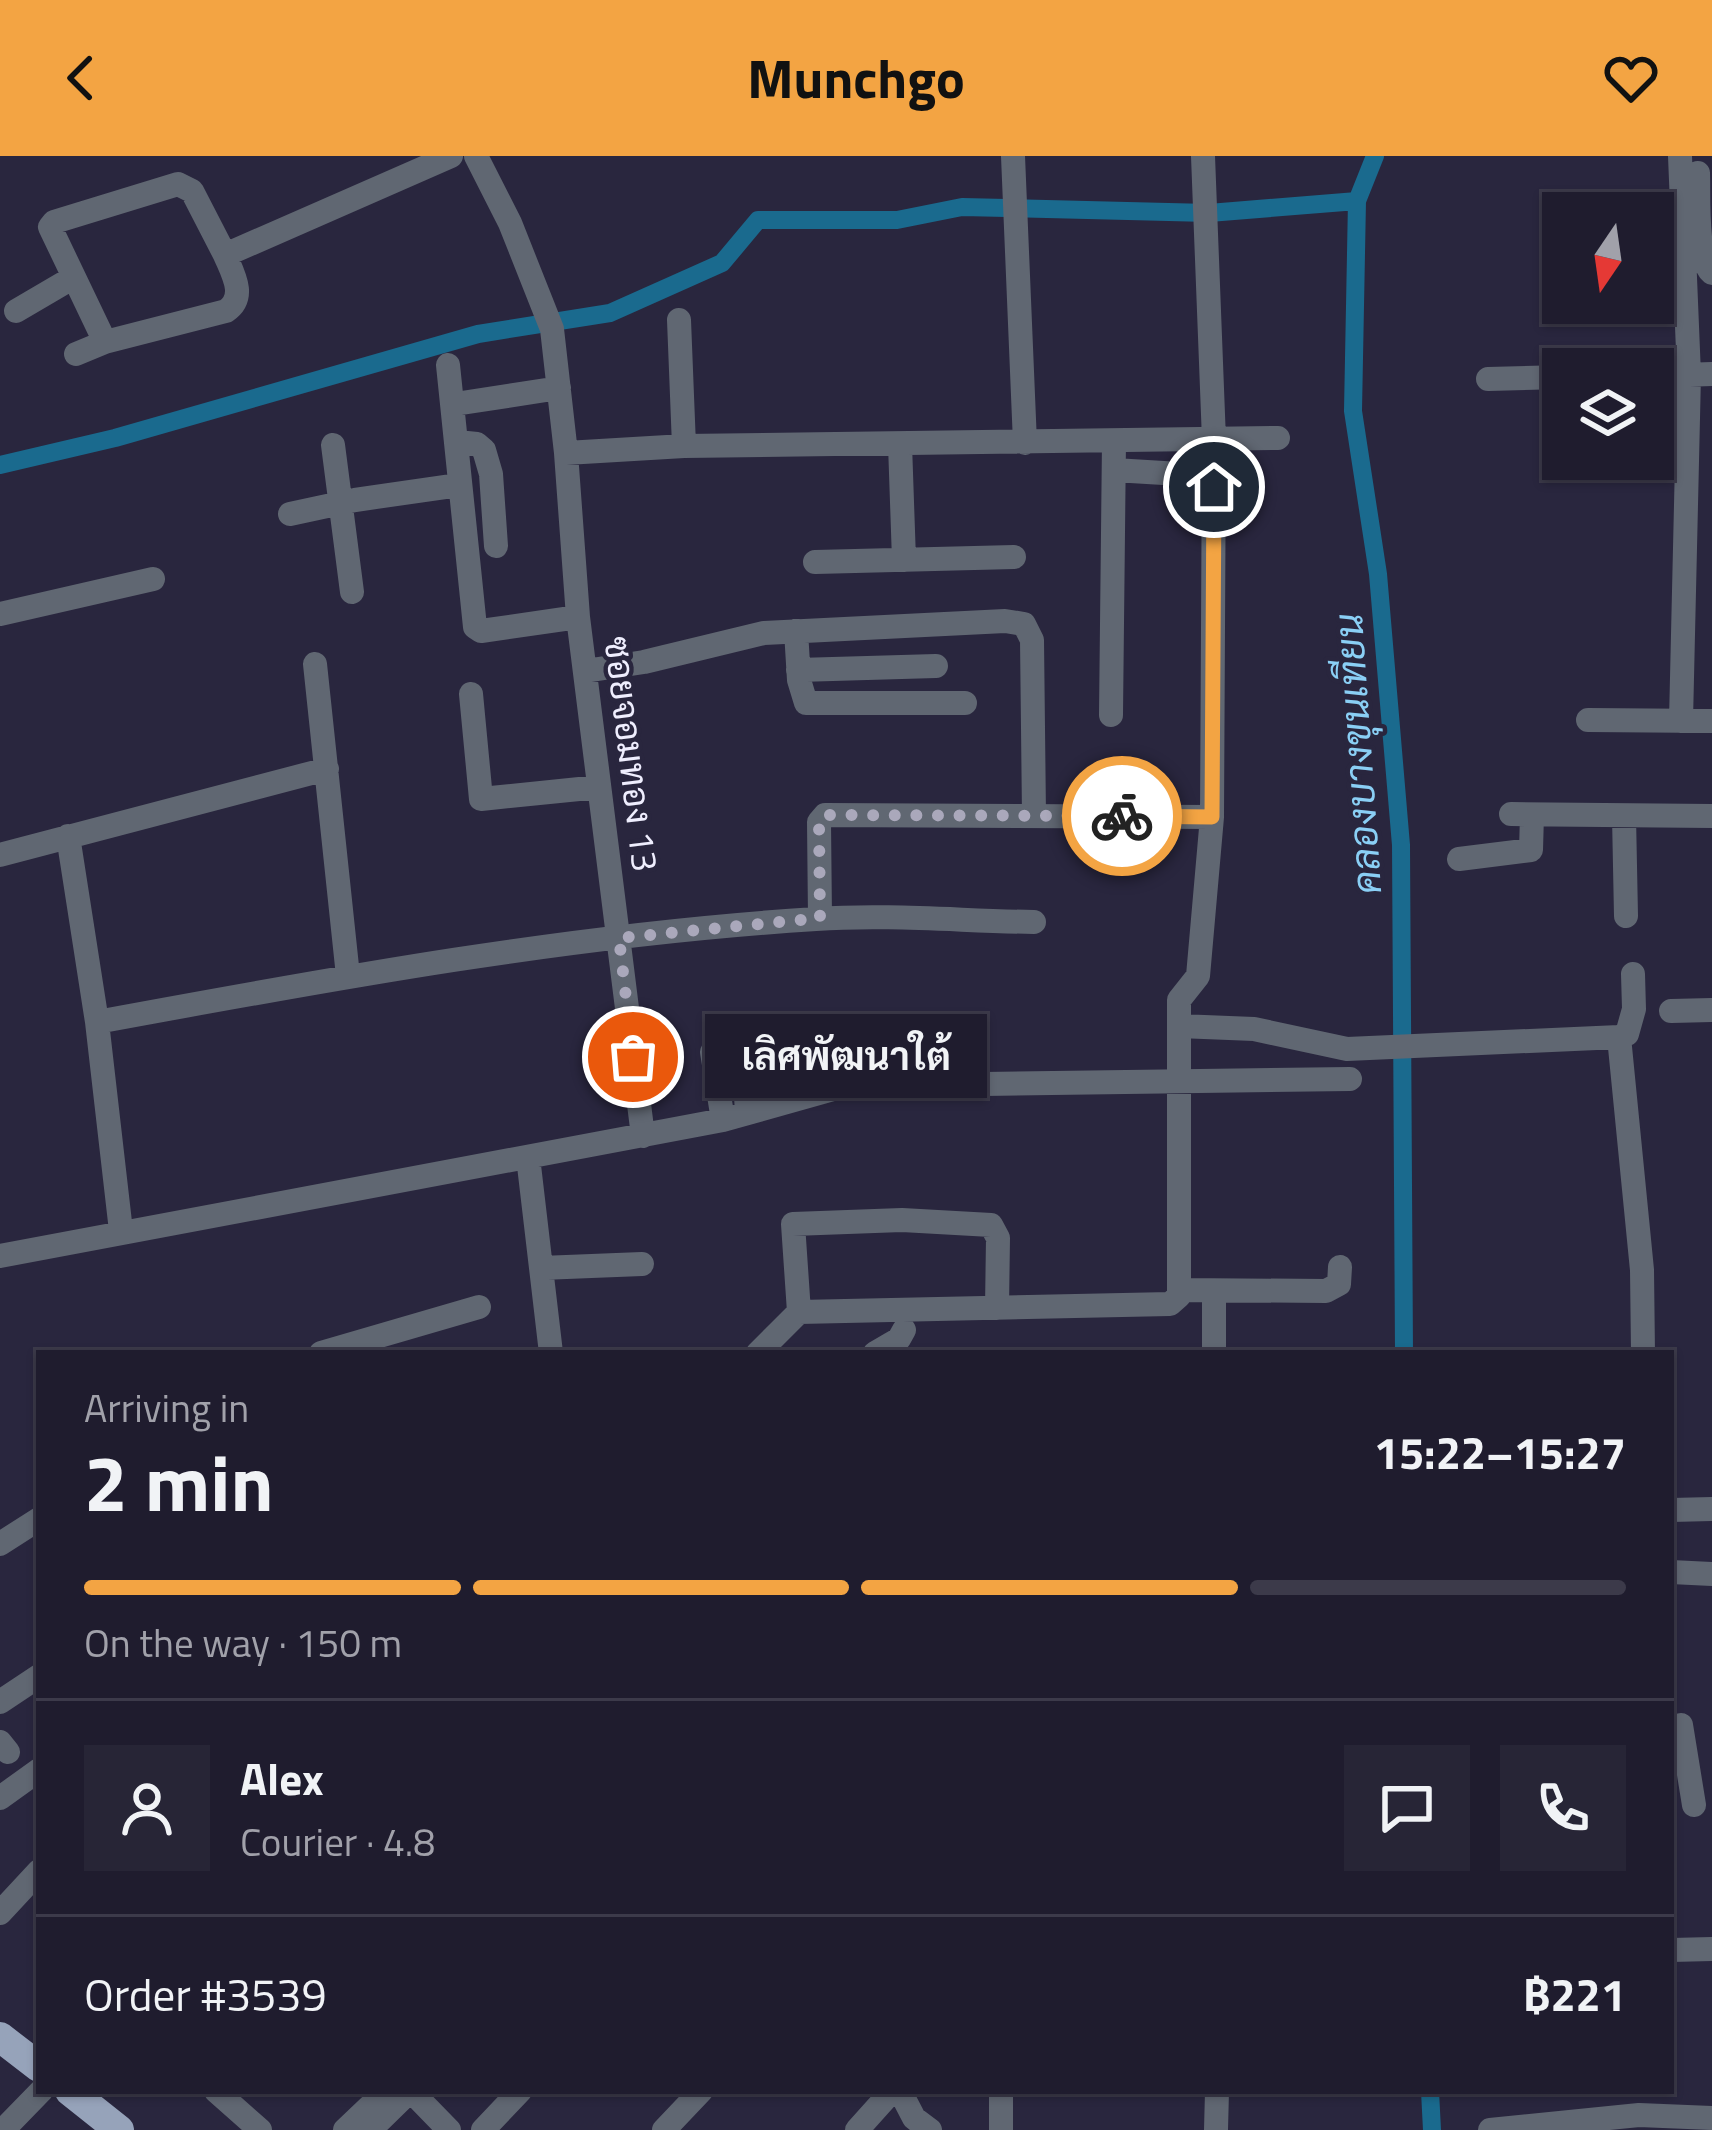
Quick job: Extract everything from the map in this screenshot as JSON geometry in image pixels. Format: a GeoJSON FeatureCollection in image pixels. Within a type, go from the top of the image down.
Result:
{"type":"FeatureCollection","features":[{"type":"Feature","properties":{"kind":"main road"},"geometry":{"type":"LineString","coordinates":[[0,2037],[36,2065]]}},
{"type":"Feature","properties":{"kind":"main road"},"geometry":{"type":"LineString","coordinates":[[74,2094],[119,2130]]}},
{"type":"Feature","properties":{"kind":"street"},"geometry":{"type":"LineString","coordinates":[[225,255],[452,156]]}},
{"type":"Feature","properties":{"kind":"street","name":"ซอยจอมทอง 13"},"geometry":{"type":"LineString","coordinates":[[476,156],[511,223],[548,318],[566,453],[578,617],[643,1136]]}},
{"type":"Feature","properties":{"kind":"street"},"geometry":{"type":"LineString","coordinates":[[1013,156],[1025,443]]}},
{"type":"Feature","properties":{"kind":"street"},"geometry":{"type":"LineString","coordinates":[[761,1350],[799,1312],[905,1319],[998,1308],[1170,1304],[1181,1290],[1180,998],[1198,976],[1212,817],[1214,440],[1203,156]]}},
{"type":"Feature","properties":{"kind":"street"},"geometry":{"type":"LineString","coordinates":[[1689,165],[1704,266],[1712,273]]}},
{"type":"Feature","properties":{"kind":"street"},"geometry":{"type":"LineString","coordinates":[[1681,721],[1701,374],[1689,165]]}},
{"type":"Feature","properties":{"kind":"street"},"geometry":{"type":"LineString","coordinates":[[76,354],[233,307],[238,294],[225,255],[191,191],[178,184],[51,225],[51,234],[105,342]]}},
{"type":"Feature","properties":{"kind":"street"},"geometry":{"type":"LineString","coordinates":[[16,310],[74,278]]}},
{"type":"Feature","properties":{"kind":"street"},"geometry":{"type":"LineString","coordinates":[[679,320],[684,446]]}},
{"type":"Feature","properties":{"kind":"street"},"geometry":{"type":"LineString","coordinates":[[448,365],[476,630],[578,617]]}},
{"type":"Feature","properties":{"kind":"street"},"geometry":{"type":"LineString","coordinates":[[1488,379],[1542,378]]}},
{"type":"Feature","properties":{"kind":"street"},"geometry":{"type":"LineString","coordinates":[[455,404],[559,388]]}},
{"type":"Feature","properties":{"kind":"street"},"geometry":{"type":"LineString","coordinates":[[566,453],[684,446],[1279,438]]}},
{"type":"Feature","properties":{"kind":"street"},"geometry":{"type":"LineString","coordinates":[[1111,715],[1114,441]]}},
{"type":"Feature","properties":{"kind":"street"},"geometry":{"type":"LineString","coordinates":[[457,442],[477,444],[488,457],[496,546]]}},
{"type":"Feature","properties":{"kind":"street"},"geometry":{"type":"LineString","coordinates":[[900,444],[904,560]]}},
{"type":"Feature","properties":{"kind":"street"},"geometry":{"type":"LineString","coordinates":[[332,445],[352,592]]}},
{"type":"Feature","properties":{"kind":"street"},"geometry":{"type":"LineString","coordinates":[[1114,470],[1180,474]]}},
{"type":"Feature","properties":{"kind":"street"},"geometry":{"type":"LineString","coordinates":[[290,514],[459,485]]}},
{"type":"Feature","properties":{"kind":"street"},"geometry":{"type":"LineString","coordinates":[[815,562],[1014,557]]}},
{"type":"Feature","properties":{"kind":"street"},"geometry":{"type":"LineString","coordinates":[[0,614],[153,579]]}},
{"type":"Feature","properties":{"kind":"street"},"geometry":{"type":"LineString","coordinates":[[585,671],[764,633],[1005,621],[1024,624],[1032,640],[1034,815]]}},
{"type":"Feature","properties":{"kind":"street"},"geometry":{"type":"LineString","coordinates":[[796,631],[802,697],[813,705],[964,703]]}},
{"type":"Feature","properties":{"kind":"street"},"geometry":{"type":"LineString","coordinates":[[315,664],[348,976]]}},
{"type":"Feature","properties":{"kind":"street"},"geometry":{"type":"LineString","coordinates":[[798,670],[936,666]]}},
{"type":"Feature","properties":{"kind":"street"},"geometry":{"type":"LineString","coordinates":[[471,694],[481,799],[599,787]]}},
{"type":"Feature","properties":{"kind":"street"},"geometry":{"type":"LineString","coordinates":[[1588,720],[1712,721]]}},
{"type":"Feature","properties":{"kind":"street"},"geometry":{"type":"LineString","coordinates":[[0,855],[327,769]]}},
{"type":"Feature","properties":{"kind":"street"},"geometry":{"type":"LineString","coordinates":[[820,918],[819,822],[825,815],[1212,817]]}},
{"type":"Feature","properties":{"kind":"street"},"geometry":{"type":"LineString","coordinates":[[1459,859],[1531,850],[1521,815],[1712,816]]}},
{"type":"Feature","properties":{"kind":"street"},"geometry":{"type":"LineString","coordinates":[[1624,817],[1626,916]]}},
{"type":"Feature","properties":{"kind":"street"},"geometry":{"type":"LineString","coordinates":[[68,836],[97,1022],[121,1231]]}},
{"type":"Feature","properties":{"kind":"street"},"geometry":{"type":"LineString","coordinates":[[97,1022],[348,976],[619,938],[820,918],[1034,922]]}},
{"type":"Feature","properties":{"kind":"street"},"geometry":{"type":"LineString","coordinates":[[1179,1026],[1254,1029],[1359,1049],[1618,1037],[1627,1034],[1632,1024],[1633,974]]}},
{"type":"Feature","properties":{"kind":"street"},"geometry":{"type":"LineString","coordinates":[[1671,1011],[1712,1010]]}},
{"type":"Feature","properties":{"kind":"street"},"geometry":{"type":"LineString","coordinates":[[735,1116],[742,1044],[761,1037]]}},
{"type":"Feature","properties":{"kind":"street"},"geometry":{"type":"LineString","coordinates":[[1618,1037],[1642,1270],[1643,1350]]}},
{"type":"Feature","properties":{"kind":"street"},"geometry":{"type":"LineString","coordinates":[[712,1052],[735,1116]]}},
{"type":"Feature","properties":{"kind":"street"},"geometry":{"type":"LineString","coordinates":[[0,1256],[643,1136],[844,1085],[1349,1079]]}},
{"type":"Feature","properties":{"kind":"street"},"geometry":{"type":"LineString","coordinates":[[529,1157],[551,1350]]}},
{"type":"Feature","properties":{"kind":"street"},"geometry":{"type":"LineString","coordinates":[[799,1312],[793,1224],[902,1220],[991,1225],[998,1238],[998,1308]]}},
{"type":"Feature","properties":{"kind":"street"},"geometry":{"type":"LineString","coordinates":[[541,1268],[642,1264]]}},
{"type":"Feature","properties":{"kind":"street"},"geometry":{"type":"LineString","coordinates":[[1181,1290],[1330,1291],[1339,1284],[1340,1267]]}},
{"type":"Feature","properties":{"kind":"street"},"geometry":{"type":"LineString","coordinates":[[1214,1293],[1214,1350]]}},
{"type":"Feature","properties":{"kind":"street"},"geometry":{"type":"LineString","coordinates":[[331,1350],[479,1307]]}},
{"type":"Feature","properties":{"kind":"street"},"geometry":{"type":"LineString","coordinates":[[878,1350],[905,1319]]}},
{"type":"Feature","properties":{"kind":"street"},"geometry":{"type":"LineString","coordinates":[[1674,1510],[1712,1509]]}},
{"type":"Feature","properties":{"kind":"street"},"geometry":{"type":"LineString","coordinates":[[0,1544],[36,1521]]}},
{"type":"Feature","properties":{"kind":"street"},"geometry":{"type":"LineString","coordinates":[[1674,1572],[1712,1574]]}},
{"type":"Feature","properties":{"kind":"street"},"geometry":{"type":"LineString","coordinates":[[0,1702],[36,1678]]}},
{"type":"Feature","properties":{"kind":"street"},"geometry":{"type":"LineString","coordinates":[[1681,1725],[1692,1804]]}},
{"type":"Feature","properties":{"kind":"street"},"geometry":{"type":"LineString","coordinates":[[0,1798],[36,1772]]}},
{"type":"Feature","properties":{"kind":"street"},"geometry":{"type":"LineString","coordinates":[[0,1913],[36,1874]]}},
{"type":"Feature","properties":{"kind":"street"},"geometry":{"type":"LineString","coordinates":[[1674,1950],[1712,1949]]}},
{"type":"Feature","properties":{"kind":"street"},"geometry":{"type":"LineString","coordinates":[[3,2130],[38,2094]]}},
{"type":"Feature","properties":{"kind":"street"},"geometry":{"type":"LineString","coordinates":[[219,2094],[260,2130]]}},
{"type":"Feature","properties":{"kind":"street"},"geometry":{"type":"LineString","coordinates":[[345,2130],[383,2094]]}},
{"type":"Feature","properties":{"kind":"street"},"geometry":{"type":"LineString","coordinates":[[370,2130],[407,2094]]}},
{"type":"Feature","properties":{"kind":"street"},"geometry":{"type":"LineString","coordinates":[[413,2094],[449,2130]]}},
{"type":"Feature","properties":{"kind":"street"},"geometry":{"type":"LineString","coordinates":[[483,2130],[517,2094]]}},
{"type":"Feature","properties":{"kind":"street"},"geometry":{"type":"LineString","coordinates":[[664,2130],[698,2094]]}},
{"type":"Feature","properties":{"kind":"street"},"geometry":{"type":"LineString","coordinates":[[857,2130],[893,2094]]}},
{"type":"Feature","properties":{"kind":"street"},"geometry":{"type":"LineString","coordinates":[[898,2094],[914,2118],[930,2130]]}},
{"type":"Feature","properties":{"kind":"street"},"geometry":{"type":"LineString","coordinates":[[1000,2130],[1001,2094]]}},
{"type":"Feature","properties":{"kind":"street"},"geometry":{"type":"LineString","coordinates":[[1216,2094],[1216,2130]]}},
{"type":"Feature","properties":{"kind":"street"},"geometry":{"type":"LineString","coordinates":[[1490,2130],[1639,2115],[1712,2119]]}},
{"type":"Feature","properties":{"kind":"waterway","name":"คลองบางขุนเทียน"},"geometry":{"type":"LineString","coordinates":[[1375,156],[1357,201],[1353,411],[1378,574],[1401,845],[1404,1350]]}},
{"type":"Feature","properties":{"kind":"waterway"},"geometry":{"type":"LineString","coordinates":[[0,465],[115,438],[478,334],[610,313],[722,263],[758,220],[897,220],[962,207],[1209,213],[1357,201]]}},
{"type":"Feature","properties":{"kind":"waterway","name":"คลองบางขุนเทียน"},"geometry":{"type":"LineString","coordinates":[[1430,2094],[1432,2130]]}},
{"type":"Feature","properties":{"kind":"way so far"},"geometry":{"type":"LineString","coordinates":[[633,1057],[619,938],[820,918],[819,822],[825,815],[1122,816]]}},
{"type":"Feature","properties":{"kind":"place","name":"เลิศพัฒนาใต้"},"geometry":{"type":"Point","coordinates":[633,1057]}},
{"type":"Feature","properties":{"kind":"route"},"geometry":{"type":"LineString","coordinates":[[1122,816],[1212,817],[1214,487]]}}]}
